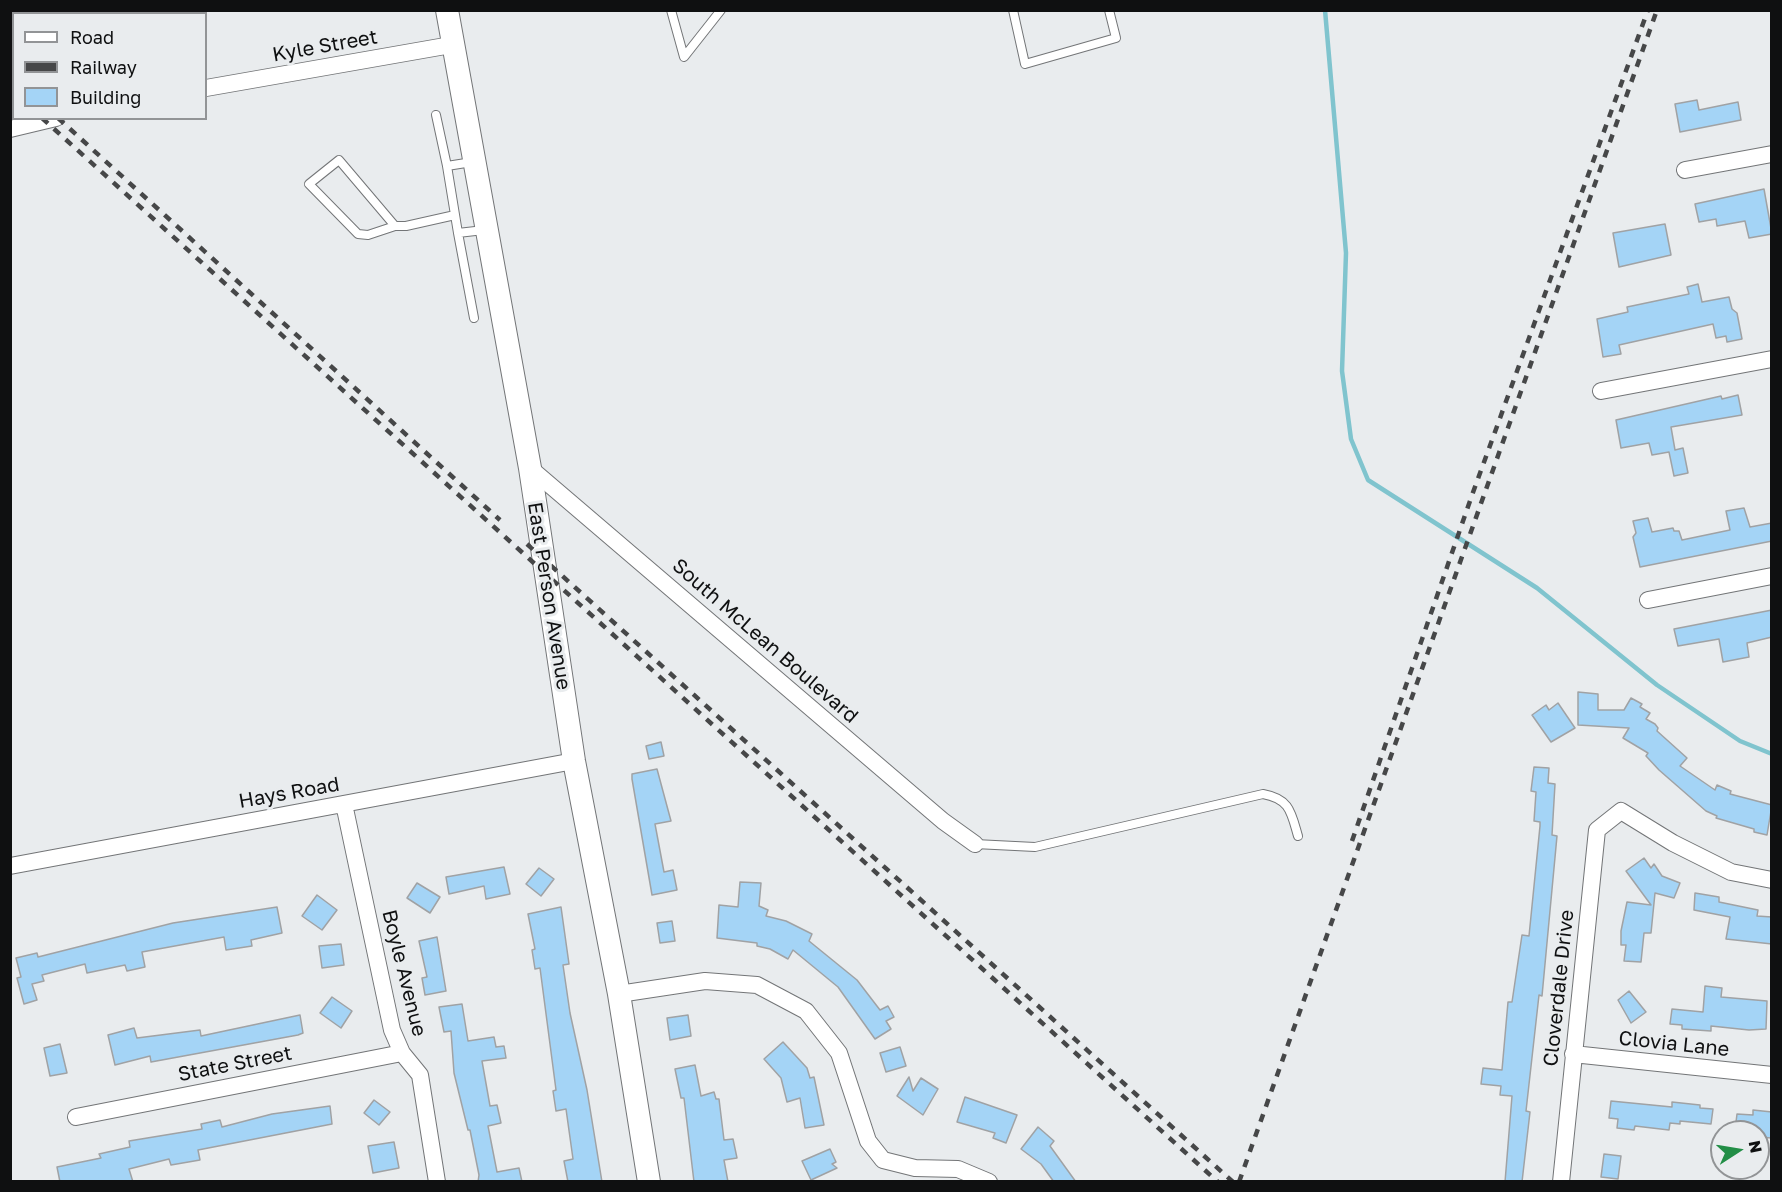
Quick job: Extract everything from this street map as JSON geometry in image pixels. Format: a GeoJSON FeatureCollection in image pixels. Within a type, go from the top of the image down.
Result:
{"type":"FeatureCollection","features":[{"type":"Feature","properties":{"kind":"main road","name":"East Person Avenue"},"geometry":{"type":"LineString","coordinates":[[447,10],[451,45],[475,161],[530,468],[574,761],[620,994],[649,1182]]}},
{"type":"Feature","properties":{"kind":"street","name":"Kyle Street"},"geometry":{"type":"LineString","coordinates":[[207,88],[451,45]]}},
{"type":"Feature","properties":{"kind":"street"},"geometry":{"type":"LineString","coordinates":[[10,129],[48,120]]}},
{"type":"Feature","properties":{"kind":"street"},"geometry":{"type":"LineString","coordinates":[[1685,170],[1772,154]]}},
{"type":"Feature","properties":{"kind":"street"},"geometry":{"type":"LineString","coordinates":[[1601,391],[1772,359]]}},
{"type":"Feature","properties":{"kind":"street","name":"South McLean Boulevard"},"geometry":{"type":"LineString","coordinates":[[530,468],[943,821],[975,843]]}},
{"type":"Feature","properties":{"kind":"street"},"geometry":{"type":"LineString","coordinates":[[1648,600],[1772,576]]}},
{"type":"Feature","properties":{"kind":"street","name":"Hays Road"},"geometry":{"type":"LineString","coordinates":[[10,866],[574,761]]}},
{"type":"Feature","properties":{"kind":"street","name":"Boyle Avenue"},"geometry":{"type":"LineString","coordinates":[[344,804],[392,1030],[402,1053],[420,1076],[437,1182]]}},
{"type":"Feature","properties":{"kind":"street","name":"Cloverdale Drive"},"geometry":{"type":"LineString","coordinates":[[1561,1182],[1597,830],[1621,811],[1673,843],[1731,872],[1772,880]]}},
{"type":"Feature","properties":{"kind":"street"},"geometry":{"type":"LineString","coordinates":[[620,994],[705,981],[757,984],[806,1011],[839,1053],[868,1141],[883,1160],[915,1168],[958,1169],[989,1182]]}},
{"type":"Feature","properties":{"kind":"street","name":"State Street"},"geometry":{"type":"LineString","coordinates":[[76,1117],[402,1053]]}},
{"type":"Feature","properties":{"kind":"street","name":"Clovia Lane"},"geometry":{"type":"LineString","coordinates":[[1573,1054],[1772,1075]]}},
{"type":"Feature","properties":{"kind":"lane"},"geometry":{"type":"LineString","coordinates":[[671,10],[684,57],[721,10]]}},
{"type":"Feature","properties":{"kind":"lane"},"geometry":{"type":"LineString","coordinates":[[1013,10],[1025,64],[1116,38],[1109,10]]}},
{"type":"Feature","properties":{"kind":"lane"},"geometry":{"type":"LineString","coordinates":[[436,116],[474,318]]}},
{"type":"Feature","properties":{"kind":"lane"},"geometry":{"type":"LineString","coordinates":[[395,226],[339,160],[309,184],[358,234],[368,235],[395,226],[406,226],[455,215]]}},
{"type":"Feature","properties":{"kind":"lane"},"geometry":{"type":"LineString","coordinates":[[447,166],[475,161]]}},
{"type":"Feature","properties":{"kind":"lane"},"geometry":{"type":"LineString","coordinates":[[458,233],[487,229]]}},
{"type":"Feature","properties":{"kind":"lane"},"geometry":{"type":"LineString","coordinates":[[975,843],[1035,847],[1263,794],[1278,796],[1290,808],[1298,836]]}},
{"type":"Feature","properties":{"kind":"building"},"geometry":{"type":"Polygon","coordinates":[[[1697,100],[1699,110],[1738,102],[1741,120],[1680,132],[1675,104],[1697,100]]]}},
{"type":"Feature","properties":{"kind":"building"},"geometry":{"type":"Polygon","coordinates":[[[1764,189],[1772,234],[1749,238],[1745,221],[1717,226],[1716,219],[1699,222],[1695,204],[1764,189]]]}},
{"type":"Feature","properties":{"kind":"building"},"geometry":{"type":"Polygon","coordinates":[[[1665,224],[1671,255],[1619,267],[1613,233],[1665,224]]]}},
{"type":"Feature","properties":{"kind":"building"},"geometry":{"type":"Polygon","coordinates":[[[1698,284],[1702,302],[1729,297],[1732,309],[1737,313],[1742,339],[1727,342],[1726,336],[1716,338],[1713,324],[1619,345],[1621,354],[1603,357],[1597,319],[1628,312],[1627,307],[1689,294],[1687,287],[1698,284]]]}},
{"type":"Feature","properties":{"kind":"building"},"geometry":{"type":"Polygon","coordinates":[[[1738,395],[1742,415],[1671,427],[1675,450],[1683,448],[1688,473],[1674,476],[1669,452],[1652,455],[1649,443],[1621,448],[1616,420],[1721,396],[1722,399],[1738,395]]]}},
{"type":"Feature","properties":{"kind":"building"},"geometry":{"type":"Polygon","coordinates":[[[1744,508],[1750,527],[1772,523],[1772,541],[1640,567],[1633,537],[1636,533],[1633,521],[1648,518],[1652,532],[1673,528],[1674,531],[1679,531],[1682,540],[1730,530],[1726,511],[1744,508]]]}},
{"type":"Feature","properties":{"kind":"building"},"geometry":{"type":"Polygon","coordinates":[[[1772,610],[1772,637],[1747,643],[1749,657],[1723,662],[1719,639],[1678,646],[1674,629],[1772,610]]]}},
{"type":"Feature","properties":{"kind":"building"},"geometry":{"type":"Polygon","coordinates":[[[1578,692],[1598,694],[1598,710],[1624,710],[1631,698],[1642,704],[1640,707],[1650,713],[1646,719],[1655,724],[1657,731],[1687,758],[1680,766],[1715,790],[1717,785],[1731,791],[1730,794],[1772,805],[1767,835],[1716,818],[1717,816],[1706,811],[1659,770],[1646,756],[1648,753],[1623,738],[1629,728],[1578,725],[1578,692]]]}},
{"type":"Feature","properties":{"kind":"building"},"geometry":{"type":"Polygon","coordinates":[[[1558,703],[1575,728],[1551,742],[1532,715],[1546,705],[1549,710],[1558,703]]]}},
{"type":"Feature","properties":{"kind":"building"},"geometry":{"type":"Polygon","coordinates":[[[661,742],[664,756],[649,759],[646,746],[661,742]]]}},
{"type":"Feature","properties":{"kind":"building"},"geometry":{"type":"Polygon","coordinates":[[[1534,767],[1549,768],[1548,783],[1555,784],[1552,835],[1557,836],[1542,996],[1539,995],[1526,1111],[1530,1112],[1522,1182],[1505,1182],[1512,1096],[1500,1095],[1501,1086],[1481,1084],[1483,1068],[1502,1070],[1508,1002],[1512,1002],[1522,935],[1529,936],[1540,826],[1540,822],[1534,821],[1536,792],[1531,791],[1534,767]]]}},
{"type":"Feature","properties":{"kind":"building"},"geometry":{"type":"Polygon","coordinates":[[[657,769],[671,821],[655,824],[664,872],[673,870],[677,890],[652,895],[632,774],[657,769]]]}},
{"type":"Feature","properties":{"kind":"building"},"geometry":{"type":"Polygon","coordinates":[[[1644,858],[1651,868],[1654,864],[1662,876],[1680,883],[1674,898],[1655,893],[1651,933],[1644,933],[1641,962],[1624,961],[1626,945],[1621,945],[1621,931],[1627,902],[1651,905],[1626,871],[1644,858]]]}},
{"type":"Feature","properties":{"kind":"building"},"geometry":{"type":"Polygon","coordinates":[[[504,867],[510,894],[486,899],[484,886],[449,894],[446,877],[504,867]]]}},
{"type":"Feature","properties":{"kind":"building"},"geometry":{"type":"Polygon","coordinates":[[[539,868],[554,879],[541,896],[526,884],[539,868]]]}},
{"type":"Feature","properties":{"kind":"building"},"geometry":{"type":"Polygon","coordinates":[[[740,882],[761,883],[759,906],[768,910],[766,916],[786,921],[812,934],[809,941],[857,980],[880,1010],[888,1006],[894,1017],[886,1021],[891,1029],[875,1039],[838,987],[793,950],[788,959],[770,949],[757,946],[757,943],[717,938],[719,905],[738,907],[740,882]]]}},
{"type":"Feature","properties":{"kind":"building"},"geometry":{"type":"Polygon","coordinates":[[[417,883],[440,897],[430,913],[407,898],[417,883]]]}},
{"type":"Feature","properties":{"kind":"building"},"geometry":{"type":"Polygon","coordinates":[[[1695,893],[1719,897],[1719,902],[1758,910],[1757,916],[1772,917],[1772,944],[1726,939],[1730,917],[1694,910],[1695,893]]]}},
{"type":"Feature","properties":{"kind":"building"},"geometry":{"type":"Polygon","coordinates":[[[317,895],[337,910],[322,930],[302,916],[317,895]]]}},
{"type":"Feature","properties":{"kind":"building"},"geometry":{"type":"Polygon","coordinates":[[[277,907],[282,933],[251,940],[252,946],[226,950],[224,937],[142,952],[145,967],[127,971],[125,965],[87,973],[85,964],[42,975],[44,981],[32,984],[37,1000],[24,1004],[17,978],[21,977],[16,958],[37,953],[38,957],[173,923],[277,907]]]}},
{"type":"Feature","properties":{"kind":"building"},"geometry":{"type":"Polygon","coordinates":[[[561,907],[569,964],[563,965],[570,1013],[587,1090],[602,1182],[568,1182],[564,1161],[573,1159],[566,1109],[556,1111],[553,1091],[556,1090],[540,968],[535,969],[532,950],[535,949],[528,914],[561,907]]]}},
{"type":"Feature","properties":{"kind":"building"},"geometry":{"type":"Polygon","coordinates":[[[672,921],[675,941],[660,943],[657,923],[672,921]]]}},
{"type":"Feature","properties":{"kind":"building"},"geometry":{"type":"Polygon","coordinates":[[[437,937],[446,991],[425,995],[422,978],[427,977],[419,941],[437,937]]]}},
{"type":"Feature","properties":{"kind":"building"},"geometry":{"type":"Polygon","coordinates":[[[341,944],[344,965],[322,968],[319,946],[341,944]]]}},
{"type":"Feature","properties":{"kind":"building"},"geometry":{"type":"Polygon","coordinates":[[[1705,986],[1722,988],[1721,997],[1767,1001],[1766,1029],[1749,1030],[1711,1026],[1711,1031],[1682,1029],[1682,1025],[1670,1024],[1672,1009],[1703,1012],[1705,986]]]}},
{"type":"Feature","properties":{"kind":"building"},"geometry":{"type":"Polygon","coordinates":[[[1629,991],[1646,1012],[1631,1023],[1618,1000],[1629,991]]]}},
{"type":"Feature","properties":{"kind":"building"},"geometry":{"type":"Polygon","coordinates":[[[332,997],[352,1011],[341,1028],[320,1013],[332,997]]]}},
{"type":"Feature","properties":{"kind":"building"},"geometry":{"type":"Polygon","coordinates":[[[462,1004],[468,1041],[494,1037],[496,1047],[504,1046],[506,1058],[482,1061],[490,1106],[497,1105],[501,1123],[488,1126],[497,1172],[519,1168],[522,1182],[478,1182],[479,1175],[470,1130],[468,1130],[454,1073],[451,1031],[444,1032],[439,1007],[462,1004]]]}},
{"type":"Feature","properties":{"kind":"building"},"geometry":{"type":"Polygon","coordinates":[[[300,1015],[303,1033],[298,1035],[151,1062],[150,1056],[115,1065],[108,1035],[134,1028],[137,1038],[200,1030],[201,1036],[300,1015]]]}},
{"type":"Feature","properties":{"kind":"building"},"geometry":{"type":"Polygon","coordinates":[[[688,1015],[691,1036],[670,1040],[667,1018],[688,1015]]]}},
{"type":"Feature","properties":{"kind":"building"},"geometry":{"type":"Polygon","coordinates":[[[783,1042],[807,1068],[810,1078],[814,1077],[824,1125],[805,1128],[800,1098],[787,1102],[781,1078],[764,1059],[783,1042]]]}},
{"type":"Feature","properties":{"kind":"building"},"geometry":{"type":"Polygon","coordinates":[[[60,1044],[67,1073],[50,1076],[44,1048],[60,1044]]]}},
{"type":"Feature","properties":{"kind":"building"},"geometry":{"type":"Polygon","coordinates":[[[900,1047],[906,1066],[886,1072],[880,1053],[900,1047]]]}},
{"type":"Feature","properties":{"kind":"building"},"geometry":{"type":"Polygon","coordinates":[[[695,1065],[701,1096],[714,1092],[716,1099],[719,1099],[724,1140],[733,1139],[737,1158],[724,1160],[728,1182],[694,1182],[684,1098],[681,1098],[675,1069],[695,1065]]]}},
{"type":"Feature","properties":{"kind":"building"},"geometry":{"type":"Polygon","coordinates":[[[909,1077],[913,1091],[921,1078],[938,1089],[923,1115],[897,1096],[909,1077]]]}},
{"type":"Feature","properties":{"kind":"building"},"geometry":{"type":"Polygon","coordinates":[[[965,1097],[1017,1115],[1006,1143],[993,1138],[995,1133],[957,1122],[965,1097]]]}},
{"type":"Feature","properties":{"kind":"building"},"geometry":{"type":"Polygon","coordinates":[[[374,1100],[390,1112],[379,1125],[364,1113],[374,1100]]]}},
{"type":"Feature","properties":{"kind":"building"},"geometry":{"type":"Polygon","coordinates":[[[1611,1101],[1672,1107],[1672,1102],[1713,1109],[1710,1124],[1680,1121],[1680,1124],[1670,1123],[1669,1130],[1635,1126],[1634,1130],[1617,1128],[1618,1119],[1609,1118],[1611,1101]]]}},
{"type":"Feature","properties":{"kind":"building"},"geometry":{"type":"Polygon","coordinates":[[[330,1106],[332,1124],[198,1150],[200,1160],[171,1165],[169,1159],[129,1169],[133,1182],[60,1182],[57,1167],[101,1158],[99,1154],[130,1147],[129,1141],[202,1129],[201,1124],[220,1120],[222,1127],[272,1114],[330,1106]]]}},
{"type":"Feature","properties":{"kind":"building"},"geometry":{"type":"Polygon","coordinates":[[[1753,1110],[1772,1112],[1772,1138],[1770,1138],[1770,1120],[1736,1120],[1737,1114],[1753,1115],[1753,1110]]]}},
{"type":"Feature","properties":{"kind":"building"},"geometry":{"type":"Polygon","coordinates":[[[1038,1127],[1054,1141],[1050,1146],[1076,1182],[1054,1182],[1041,1164],[1021,1149],[1038,1127]]]}},
{"type":"Feature","properties":{"kind":"building"},"geometry":{"type":"Polygon","coordinates":[[[394,1142],[399,1168],[373,1173],[368,1146],[394,1142]]]}},
{"type":"Feature","properties":{"kind":"building"},"geometry":{"type":"Polygon","coordinates":[[[830,1149],[836,1162],[832,1164],[837,1168],[811,1180],[802,1161],[830,1149]]]}},
{"type":"Feature","properties":{"kind":"building"},"geometry":{"type":"Polygon","coordinates":[[[1604,1154],[1621,1156],[1618,1179],[1601,1177],[1604,1154]]]}},
{"type":"Feature","properties":{"kind":"waterway"},"geometry":{"type":"LineString","coordinates":[[1325,10],[1346,253],[1342,371],[1351,439],[1368,480],[1537,588],[1657,685],[1740,741],[1772,754]]}},
{"type":"Feature","properties":{"kind":"railway"},"geometry":{"type":"LineString","coordinates":[[1352,841],[1471,498],[1648,10]]}},
{"type":"Feature","properties":{"kind":"railway"},"geometry":{"type":"LineString","coordinates":[[1239,1182],[1657,10]]}},
{"type":"Feature","properties":{"kind":"railway"},"geometry":{"type":"LineString","coordinates":[[44,120],[1218,1182]]}},
{"type":"Feature","properties":{"kind":"railway"},"geometry":{"type":"LineString","coordinates":[[60,120],[500,520]]}},
{"type":"Feature","properties":{"kind":"railway"},"geometry":{"type":"LineString","coordinates":[[527,544],[1233,1182]]}}]}
